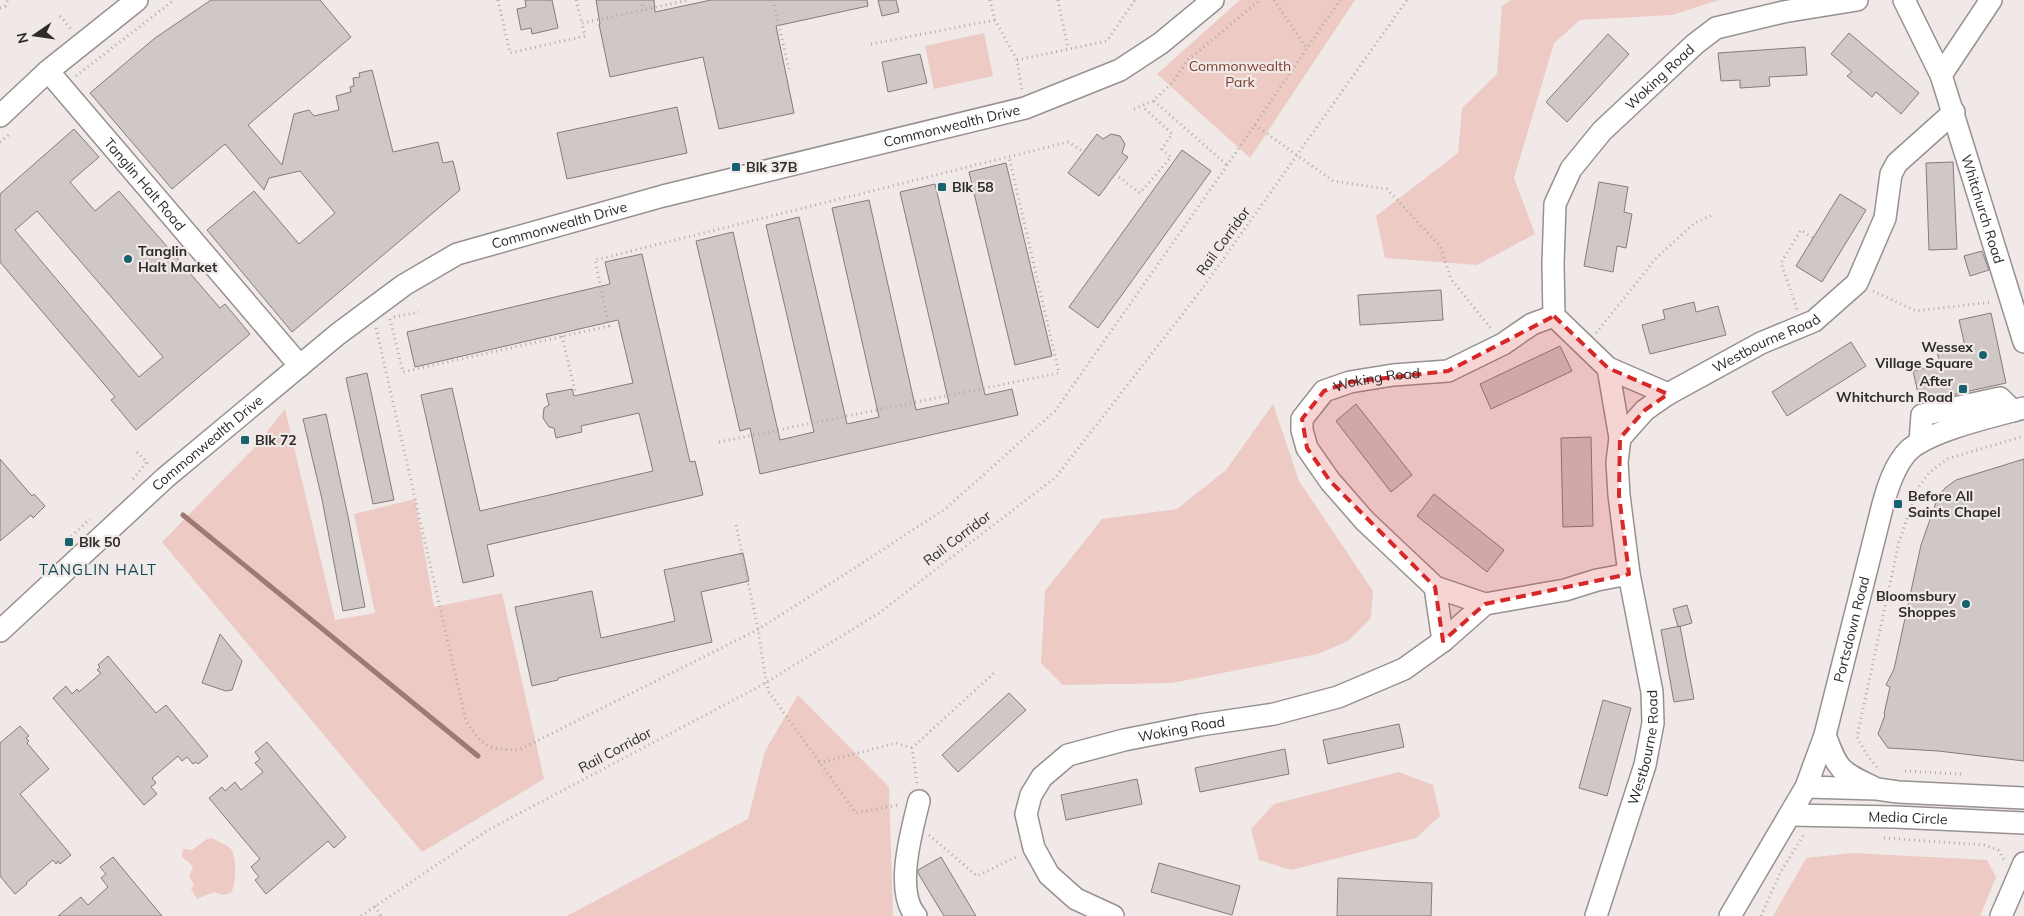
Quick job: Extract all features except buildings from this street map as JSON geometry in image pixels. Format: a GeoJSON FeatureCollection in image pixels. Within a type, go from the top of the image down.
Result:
{"type":"FeatureCollection","features":[{"type":"Feature","properties":{"kind":"street"},"geometry":{"type":"LineString","coordinates":[[7,123],[48,71],[137,0]]}},
{"type":"Feature","properties":{"kind":"street","name":"Commonwealth Drive"},"geometry":{"type":"LineString","coordinates":[[0,631],[165,478],[338,334],[404,285],[457,254],[663,196],[1025,108],[1120,70],[1162,43],[1213,0]]}},
{"type":"Feature","properties":{"kind":"street","name":"Woking Road"},"geometry":{"type":"LineString","coordinates":[[1485,604],[1435,588],[1365,520],[1330,481],[1306,448],[1302,430],[1302,419],[1324,391],[1350,382],[1393,374],[1448,371],[1503,344],[1532,324],[1554,316],[1553,264],[1556,204],[1571,169],[1602,131],[1681,56],[1716,28],[1783,12],[1857,0]]}},
{"type":"Feature","properties":{"kind":"street","name":"Whitchurch Road"},"geometry":{"type":"LineString","coordinates":[[1904,0],[1941,75],[1954,112],[2024,342]]}},
{"type":"Feature","properties":{"kind":"street"},"geometry":{"type":"LineString","coordinates":[[1941,75],[1991,0]]}},
{"type":"Feature","properties":{"kind":"street","name":"Tanglin Halt Road"},"geometry":{"type":"LineString","coordinates":[[48,71],[300,366]]}},
{"type":"Feature","properties":{"kind":"street","name":"Westbourne Road"},"geometry":{"type":"LineString","coordinates":[[1596,916],[1645,765],[1653,723],[1652,692],[1629,574],[1619,495],[1618,462],[1620,438],[1645,410],[1668,394],[1761,343],[1814,321],[1856,283],[1885,218],[1891,174],[1897,163],[1954,112]]}},
{"type":"Feature","properties":{"kind":"street"},"geometry":{"type":"LineString","coordinates":[[1554,316],[1608,368],[1668,394]]}},
{"type":"Feature","properties":{"kind":"street"},"geometry":{"type":"LineString","coordinates":[[1608,368],[1620,438]]}},
{"type":"Feature","properties":{"kind":"street","name":"Portsdown Road"},"geometry":{"type":"LineString","coordinates":[[1730,916],[1806,787],[1825,735],[1888,484],[1897,467],[1908,451],[1920,442],[1946,431],[2019,410]]}},
{"type":"Feature","properties":{"kind":"street"},"geometry":{"type":"LineString","coordinates":[[1443,641],[1485,604],[1565,590],[1596,580],[1629,574]]}},
{"type":"Feature","properties":{"kind":"street"},"geometry":{"type":"LineString","coordinates":[[1435,588],[1443,641]]}},
{"type":"Feature","properties":{"kind":"street","name":"Woking Road"},"geometry":{"type":"LineString","coordinates":[[1114,916],[1076,899],[1049,875],[1034,848],[1026,814],[1031,795],[1042,776],[1068,755],[1124,740],[1200,725],[1274,714],[1338,697],[1404,669],[1443,641]]}},
{"type":"Feature","properties":{"kind":"street"},"geometry":{"type":"LineString","coordinates":[[1825,735],[1834,759],[1840,768],[1851,776],[1878,789]]}},
{"type":"Feature","properties":{"kind":"street","name":"Media Circle"},"geometry":{"type":"LineString","coordinates":[[1806,787],[1878,789],[1898,792],[2024,798]]}},
{"type":"Feature","properties":{"kind":"street"},"geometry":{"type":"LineString","coordinates":[[916,916],[912,911],[904,877],[919,801]]}},
{"type":"Feature","properties":{"kind":"street","name":"Media Circle"},"geometry":{"type":"LineString","coordinates":[[1786,823],[1895,817],[2024,824]]}},
{"type":"Feature","properties":{"kind":"street"},"geometry":{"type":"LineString","coordinates":[[2001,916],[2015,865]]}},
{"type":"Feature","properties":{"kind":"path"},"geometry":{"type":"LineString","coordinates":[[0,8],[5,6],[8,0]]}},
{"type":"Feature","properties":{"kind":"path"},"geometry":{"type":"LineString","coordinates":[[62,88],[174,0]]}},
{"type":"Feature","properties":{"kind":"path"},"geometry":{"type":"LineString","coordinates":[[498,0],[510,52],[585,36],[576,0]]}},
{"type":"Feature","properties":{"kind":"path"},"geometry":{"type":"LineString","coordinates":[[642,0],[644,10]]}},
{"type":"Feature","properties":{"kind":"path"},"geometry":{"type":"LineString","coordinates":[[582,23],[689,0]]}},
{"type":"Feature","properties":{"kind":"path"},"geometry":{"type":"LineString","coordinates":[[773,0],[789,69]]}},
{"type":"Feature","properties":{"kind":"path"},"geometry":{"type":"LineString","coordinates":[[990,0],[994,20],[1017,60],[1025,108]]}},
{"type":"Feature","properties":{"kind":"path"},"geometry":{"type":"LineString","coordinates":[[1058,0],[1068,49]]}},
{"type":"Feature","properties":{"kind":"path"},"geometry":{"type":"LineString","coordinates":[[1017,60],[1107,41],[1135,0]]}},
{"type":"Feature","properties":{"kind":"path"},"geometry":{"type":"LineString","coordinates":[[1134,109],[1154,101],[1172,83],[1188,60],[1260,0]]}},
{"type":"Feature","properties":{"kind":"path"},"geometry":{"type":"LineString","coordinates":[[1274,0],[1307,49]]}},
{"type":"Feature","properties":{"kind":"path"},"geometry":{"type":"LineString","coordinates":[[374,323],[466,721],[477,738],[494,750],[519,750],[758,629],[946,509],[1055,411],[1340,0]]}},
{"type":"Feature","properties":{"kind":"path","name":"Rail Corridor"},"geometry":{"type":"LineString","coordinates":[[361,916],[488,830],[766,682],[879,612],[1056,477],[1202,289],[1407,0]]}},
{"type":"Feature","properties":{"kind":"path"},"geometry":{"type":"LineString","coordinates":[[871,44],[994,20]]}},
{"type":"Feature","properties":{"kind":"path"},"geometry":{"type":"LineString","coordinates":[[1154,101],[1227,164]]}},
{"type":"Feature","properties":{"kind":"path"},"geometry":{"type":"LineString","coordinates":[[1115,174],[1140,193],[1171,157],[1162,149],[1172,134],[1142,106]]}},
{"type":"Feature","properties":{"kind":"path"},"geometry":{"type":"LineString","coordinates":[[0,142],[7,123]]}},
{"type":"Feature","properties":{"kind":"path"},"geometry":{"type":"LineString","coordinates":[[1255,125],[1333,181],[1388,189],[1440,246],[1451,279],[1503,344]]}},
{"type":"Feature","properties":{"kind":"path"},"geometry":{"type":"LineString","coordinates":[[419,312],[390,318],[403,372],[609,326],[594,260],[1068,142],[1084,152]]}},
{"type":"Feature","properties":{"kind":"path"},"geometry":{"type":"LineString","coordinates":[[719,442],[1059,373],[1009,157]]}},
{"type":"Feature","properties":{"kind":"path"},"geometry":{"type":"LineString","coordinates":[[1585,347],[1657,257],[1695,223],[1712,215]]}},
{"type":"Feature","properties":{"kind":"path"},"geometry":{"type":"LineString","coordinates":[[1802,325],[1781,263],[1801,230],[1813,238]]}},
{"type":"Feature","properties":{"kind":"path"},"geometry":{"type":"LineString","coordinates":[[1856,283],[1916,311],[2012,300]]}},
{"type":"Feature","properties":{"kind":"path"},"geometry":{"type":"LineString","coordinates":[[562,336],[575,391]]}},
{"type":"Feature","properties":{"kind":"path"},"geometry":{"type":"LineString","coordinates":[[1868,757],[1857,738],[1899,542],[1917,489],[1929,472],[1947,459],[2024,436]]}},
{"type":"Feature","properties":{"kind":"path"},"geometry":{"type":"LineString","coordinates":[[736,526],[769,692],[856,813],[919,801],[912,748]]}},
{"type":"Feature","properties":{"kind":"path"},"geometry":{"type":"LineString","coordinates":[[912,748],[994,673]]}},
{"type":"Feature","properties":{"kind":"path"},"geometry":{"type":"LineString","coordinates":[[819,763],[896,743],[912,748]]}},
{"type":"Feature","properties":{"kind":"path"},"geometry":{"type":"LineString","coordinates":[[914,822],[977,876],[1034,848]]}},
{"type":"Feature","properties":{"kind":"path"},"geometry":{"type":"LineString","coordinates":[[1786,823],[1805,832],[1815,833]]}},
{"type":"Feature","properties":{"kind":"path"},"geometry":{"type":"LineString","coordinates":[[1761,916],[1780,873],[1805,832]]}},
{"type":"Feature","properties":{"kind":"path"},"geometry":{"type":"LineString","coordinates":[[1875,837],[1984,845],[1998,850],[2005,860],[2015,865]]}},
{"type":"Feature","properties":{"kind":"path"},"geometry":{"type":"LineString","coordinates":[[375,906],[381,916]]}},
{"type":"Feature","properties":{"kind":"highlighted area"},"geometry":{"type":"Polygon","coordinates":[[[1554,316],[1608,368],[1668,394],[1645,410],[1620,438],[1619,495],[1629,574],[1485,604],[1443,641],[1435,587],[1330,481],[1307,448],[1302,419],[1324,391],[1350,382],[1448,371],[1554,316]]]}},
{"type":"Feature","properties":{"kind":"green space","name":"Commonwealth Park"},"geometry":{"type":"Polygon","coordinates":[[[1240,0],[1355,0],[1250,158],[1157,74],[1240,0]]]}},
{"type":"Feature","properties":{"kind":"green space"},"geometry":{"type":"Polygon","coordinates":[[[1511,0],[1719,0],[1672,15],[1580,20],[1554,43],[1514,178],[1535,234],[1477,265],[1385,258],[1376,216],[1458,153],[1462,108],[1497,74],[1502,6],[1511,0]]]}},
{"type":"Feature","properties":{"kind":"green space"},"geometry":{"type":"Polygon","coordinates":[[[984,33],[993,76],[934,89],[925,46],[984,33]]]}},
{"type":"Feature","properties":{"kind":"green space"},"geometry":{"type":"Polygon","coordinates":[[[1273,404],[1299,481],[1373,591],[1371,618],[1348,641],[1318,654],[1172,683],[1063,685],[1041,663],[1045,591],[1102,519],[1177,509],[1226,470],[1273,404]]]}},
{"type":"Feature","properties":{"kind":"green space"},"geometry":{"type":"Polygon","coordinates":[[[285,409],[335,620],[375,613],[354,514],[415,499],[434,607],[502,593],[544,779],[422,852],[162,542],[254,448],[285,409]]]}},
{"type":"Feature","properties":{"kind":"green space"},"geometry":{"type":"Polygon","coordinates":[[[798,695],[889,787],[893,916],[567,916],[748,819],[765,751],[798,695]]]}},
{"type":"Feature","properties":{"kind":"green space"},"geometry":{"type":"Polygon","coordinates":[[[1399,772],[1433,785],[1440,816],[1416,838],[1291,870],[1259,860],[1251,829],[1274,804],[1399,772]]]}},
{"type":"Feature","properties":{"kind":"green space"},"geometry":{"type":"Polygon","coordinates":[[[213,838],[231,849],[233,853],[235,871],[233,889],[231,893],[223,895],[214,892],[197,899],[191,889],[194,885],[189,877],[193,866],[182,857],[183,849],[192,850],[207,839],[213,838]]]}},
{"type":"Feature","properties":{"kind":"green space"},"geometry":{"type":"Polygon","coordinates":[[[1852,853],[1987,860],[1996,877],[1980,916],[1773,916],[1806,858],[1852,853]]]}},
{"type":"Feature","properties":{"kind":"waterway"},"geometry":{"type":"LineString","coordinates":[[183,515],[478,756]]}},
{"type":"Feature","properties":{"kind":"place","name":"Blk 37B"},"geometry":{"type":"Point","coordinates":[736,167]}},
{"type":"Feature","properties":{"kind":"place","name":"Blk 58"},"geometry":{"type":"Point","coordinates":[942,187]}},
{"type":"Feature","properties":{"kind":"place","name":"Tanglin Halt Market"},"geometry":{"type":"Point","coordinates":[128,259]}},
{"type":"Feature","properties":{"kind":"place","name":"Wessex Village Square"},"geometry":{"type":"Point","coordinates":[1983,355]}},
{"type":"Feature","properties":{"kind":"place","name":"After Whitchurch Road"},"geometry":{"type":"Point","coordinates":[1963,389]}},
{"type":"Feature","properties":{"kind":"place","name":"Blk 72"},"geometry":{"type":"Point","coordinates":[245,440]}},
{"type":"Feature","properties":{"kind":"place","name":"Before All Saints Chapel"},"geometry":{"type":"Point","coordinates":[1898,504]}},
{"type":"Feature","properties":{"kind":"place","name":"Blk 50"},"geometry":{"type":"Point","coordinates":[69,542]}},
{"type":"Feature","properties":{"kind":"place","name":"Bloomsbury Shoppes"},"geometry":{"type":"Point","coordinates":[1966,604]}},
{"type":"Feature","properties":{"kind":"district","name":"TANGLIN HALT"},"geometry":{"type":"Point","coordinates":[98,570]}}]}
